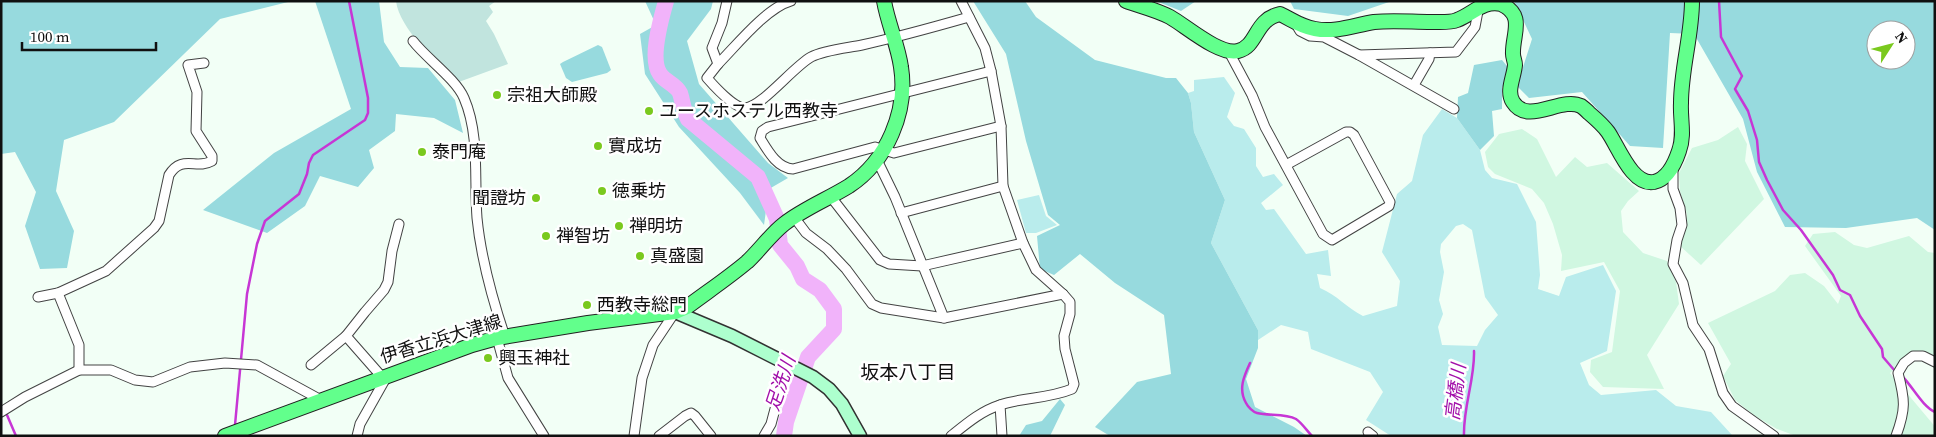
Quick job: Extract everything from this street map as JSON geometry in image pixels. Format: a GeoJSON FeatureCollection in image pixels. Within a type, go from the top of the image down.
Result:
{"type":"FeatureCollection","features":[{"type":"Feature","properties":{"kind":"main road","name":"伊香立浜大津線"},"geometry":{"type":"LineString","coordinates":[[239,433],[321,400],[472,345],[501,337],[600,321],[675,312],[687,307],[748,261],[772,234],[789,220],[851,184],[881,155],[898,118],[902,94],[901,67],[884,1]]}},
{"type":"Feature","properties":{"kind":"main road"},"geometry":{"type":"LineString","coordinates":[[1126,1],[1169,16],[1187,29],[1229,52],[1240,51],[1250,44],[1262,25],[1273,16],[1280,14],[1295,23],[1316,29],[1333,29],[1375,22],[1444,22],[1457,20],[1486,2],[1494,2],[1508,9],[1514,17],[1517,26],[1513,54],[1516,63],[1510,92],[1513,102],[1525,110],[1537,111],[1563,103],[1580,106],[1609,133],[1622,157],[1642,180],[1650,182],[1658,181],[1672,167],[1680,150],[1683,134],[1680,103],[1692,1]]}},
{"type":"Feature","properties":{"kind":"street"},"geometry":{"type":"LineString","coordinates":[[718,64],[712,48],[722,23],[727,1]]}},
{"type":"Feature","properties":{"kind":"street"},"geometry":{"type":"LineString","coordinates":[[791,1],[781,4],[769,14],[718,64],[707,78],[738,107],[743,108],[757,104],[802,63],[814,56],[894,38],[969,17]]}},
{"type":"Feature","properties":{"kind":"street"},"geometry":{"type":"LineString","coordinates":[[954,435],[987,410],[1000,405],[1042,398],[1072,389],[1074,384],[1065,349],[1064,336],[1070,314],[1070,302],[1036,270],[1023,243],[1003,186],[1001,126],[992,71],[985,48],[961,1]]}},
{"type":"Feature","properties":{"kind":"street"},"geometry":{"type":"LineString","coordinates":[[1359,55],[1456,52],[1475,27],[1479,6]]}},
{"type":"Feature","properties":{"kind":"street"},"geometry":{"type":"LineString","coordinates":[[1295,23],[1300,31],[1310,36],[1324,38],[1359,55],[1454,109]]}},
{"type":"Feature","properties":{"kind":"street"},"geometry":{"type":"LineString","coordinates":[[413,41],[422,53],[452,82],[464,98],[472,125],[477,216],[482,252],[510,382],[544,436]]}},
{"type":"Feature","properties":{"kind":"street"},"geometry":{"type":"LineString","coordinates":[[1229,52],[1252,95],[1265,127],[1323,234],[1332,240],[1389,206],[1390,202],[1354,135],[1350,132],[1346,132],[1286,165]]}},
{"type":"Feature","properties":{"kind":"street"},"geometry":{"type":"LineString","coordinates":[[1414,85],[1430,59],[1430,53]]}},
{"type":"Feature","properties":{"kind":"street"},"geometry":{"type":"LineString","coordinates":[[38,297],[58,292],[106,270],[154,228],[159,221],[169,175],[173,169],[180,164],[207,164],[212,161],[212,156],[196,131],[197,92],[188,65],[204,63]]}},
{"type":"Feature","properties":{"kind":"street"},"geometry":{"type":"LineString","coordinates":[[944,318],[901,213],[881,155],[876,147],[793,170],[787,169],[778,163],[760,138],[762,131],[768,127],[992,71]]}},
{"type":"Feature","properties":{"kind":"street"},"geometry":{"type":"LineString","coordinates":[[881,155],[1001,126]]}},
{"type":"Feature","properties":{"kind":"street"},"geometry":{"type":"LineString","coordinates":[[1672,167],[1673,189],[1680,208],[1682,225],[1677,240],[1674,264],[1683,283],[1694,325],[1709,349],[1723,393],[1732,406],[1774,436]]}},
{"type":"Feature","properties":{"kind":"street"},"geometry":{"type":"LineString","coordinates":[[901,213],[1003,186]]}},
{"type":"Feature","properties":{"kind":"street"},"geometry":{"type":"LineString","coordinates":[[831,197],[880,260],[889,264],[922,266],[1023,243]]}},
{"type":"Feature","properties":{"kind":"street"},"geometry":{"type":"LineString","coordinates":[[789,220],[835,257],[872,304],[882,308],[944,318],[1063,294]]}},
{"type":"Feature","properties":{"kind":"street"},"geometry":{"type":"LineString","coordinates":[[311,365],[346,336],[384,290],[388,282],[392,251],[399,224]]}},
{"type":"Feature","properties":{"kind":"street"},"geometry":{"type":"LineString","coordinates":[[58,292],[79,345],[79,370]]}},
{"type":"Feature","properties":{"kind":"street"},"geometry":{"type":"LineString","coordinates":[[634,436],[642,378],[653,345],[675,312],[732,336],[813,377],[829,389],[842,404],[860,436]]}},
{"type":"Feature","properties":{"kind":"street"},"geometry":{"type":"LineString","coordinates":[[346,336],[385,376],[360,424],[357,436]]}},
{"type":"Feature","properties":{"kind":"street"},"geometry":{"type":"LineString","coordinates":[[1896,436],[1903,418],[1905,399],[1898,373],[1913,356],[1923,356],[1935,362]]}},
{"type":"Feature","properties":{"kind":"street"},"geometry":{"type":"LineString","coordinates":[[1,412],[25,397],[79,370],[111,370],[135,380],[152,382],[190,368],[225,364],[257,365],[321,400]]}},
{"type":"Feature","properties":{"kind":"street"},"geometry":{"type":"LineString","coordinates":[[764,436],[771,424],[792,366]]}},
{"type":"Feature","properties":{"kind":"street"},"geometry":{"type":"LineString","coordinates":[[1000,405],[1002,436]]}},
{"type":"Feature","properties":{"kind":"street"},"geometry":{"type":"LineString","coordinates":[[659,436],[691,413],[696,416],[711,436]]}},
{"type":"Feature","properties":{"kind":"green space"},"geometry":{"type":"Polygon","coordinates":[[[1738,127],[1747,144],[1745,161],[1764,199],[1701,265],[1679,245],[1685,230],[1687,214],[1680,191],[1679,173],[1692,148],[1718,140],[1738,127]]]}},
{"type":"Feature","properties":{"kind":"green space"},"geometry":{"type":"Polygon","coordinates":[[[1522,129],[1537,139],[1556,177],[1575,157],[1587,167],[1607,163],[1639,191],[1621,211],[1623,232],[1643,253],[1667,261],[1676,282],[1679,304],[1647,355],[1664,389],[1603,387],[1590,372],[1591,360],[1612,352],[1620,291],[1604,262],[1561,271],[1562,255],[1553,224],[1544,203],[1532,189],[1495,174],[1488,167],[1485,152],[1499,134],[1522,129]]]}},
{"type":"Feature","properties":{"kind":"green space"},"geometry":{"type":"Polygon","coordinates":[[[1835,232],[1854,245],[1867,248],[1909,236],[1928,252],[1935,253],[1935,357],[1925,352],[1912,352],[1890,373],[1897,382],[1901,398],[1900,417],[1892,436],[1796,436],[1777,429],[1755,416],[1735,400],[1723,376],[1731,364],[1708,323],[1775,291],[1790,275],[1805,273],[1824,286],[1838,304],[1841,296],[1805,246],[1813,234],[1835,232]]]}},
{"type":"Feature","properties":{"kind":"green space"},"geometry":{"type":"Polygon","coordinates":[[[1906,392],[1935,427],[1935,436],[1900,436],[1907,419],[1906,392]]]}},
{"type":"Feature","properties":{"kind":"shaded area"},"geometry":{"type":"Polygon","coordinates":[[[1,1],[292,1],[220,19],[114,122],[64,140],[56,191],[74,231],[67,268],[40,269],[25,226],[36,192],[15,152],[1,154],[1,1]]]}},
{"type":"Feature","properties":{"kind":"shaded area"},"geometry":{"type":"Polygon","coordinates":[[[315,1],[379,1],[384,42],[400,67],[428,68],[455,100],[463,133],[434,118],[396,114],[395,131],[369,150],[374,168],[358,187],[320,176],[305,206],[267,233],[203,210],[274,153],[351,109],[315,1]]]}},
{"type":"Feature","properties":{"kind":"shaded area"},"geometry":{"type":"Polygon","coordinates":[[[396,1],[496,1],[489,6],[493,12],[486,21],[508,64],[456,83],[420,45],[404,23],[396,1]]]}},
{"type":"Feature","properties":{"kind":"shaded area"},"geometry":{"type":"Polygon","coordinates":[[[645,1],[713,1],[711,9],[687,41],[699,84],[768,163],[788,178],[769,189],[764,225],[740,193],[679,127],[645,74],[640,34],[656,25],[645,1]]]}},
{"type":"Feature","properties":{"kind":"shaded area"},"geometry":{"type":"Polygon","coordinates":[[[973,1],[1025,1],[1036,17],[1095,60],[1166,78],[1176,78],[1188,93],[1194,132],[1225,200],[1211,243],[1258,330],[1258,348],[1246,379],[1255,407],[1294,427],[1307,436],[1110,436],[1095,427],[1137,382],[1171,374],[1164,315],[1115,283],[1080,254],[1054,275],[1040,269],[1037,236],[1060,225],[1048,215],[1026,141],[1006,54],[973,1]]]}},
{"type":"Feature","properties":{"kind":"shaded area"},"geometry":{"type":"Polygon","coordinates":[[[1156,1],[1196,1],[1181,11],[1156,1]]]}},
{"type":"Feature","properties":{"kind":"shaded area"},"geometry":{"type":"Polygon","coordinates":[[[1290,1],[1392,1],[1348,16],[1294,9],[1290,1]]]}},
{"type":"Feature","properties":{"kind":"shaded area"},"geometry":{"type":"Polygon","coordinates":[[[1514,1],[1935,1],[1935,230],[1917,218],[1846,228],[1785,227],[1757,172],[1743,119],[1694,34],[1670,33],[1663,148],[1630,146],[1582,92],[1529,98],[1517,86],[1532,39],[1514,1]]]}},
{"type":"Feature","properties":{"kind":"shaded area"},"geometry":{"type":"Polygon","coordinates":[[[598,45],[602,47],[611,70],[607,73],[572,82],[566,78],[560,64],[598,45]]]}},
{"type":"Feature","properties":{"kind":"shaded area"},"geometry":{"type":"Polygon","coordinates":[[[1502,60],[1511,71],[1508,82],[1502,87],[1502,109],[1492,111],[1494,136],[1480,150],[1457,118],[1458,97],[1468,93],[1474,65],[1502,60]]]}},
{"type":"Feature","properties":{"kind":"shaded area"},"geometry":{"type":"Polygon","coordinates":[[[1224,77],[1235,93],[1227,117],[1234,126],[1244,129],[1256,148],[1256,166],[1263,177],[1274,174],[1283,185],[1261,203],[1266,210],[1274,209],[1306,254],[1328,250],[1331,276],[1317,274],[1320,288],[1332,294],[1363,316],[1397,306],[1400,281],[1382,252],[1397,194],[1412,181],[1423,135],[1442,109],[1457,118],[1480,150],[1485,170],[1492,178],[1517,184],[1536,222],[1540,275],[1538,289],[1559,296],[1566,277],[1603,265],[1616,291],[1607,351],[1580,363],[1589,385],[1601,395],[1656,390],[1676,406],[1711,412],[1732,435],[1736,436],[1391,436],[1366,420],[1383,392],[1370,372],[1311,349],[1308,332],[1281,325],[1258,340],[1258,330],[1211,243],[1225,200],[1194,132],[1188,93],[1194,91],[1194,80],[1224,77]],[[1463,224],[1456,226],[1441,244],[1440,252],[1444,272],[1439,300],[1443,314],[1438,327],[1442,345],[1477,346],[1485,330],[1498,315],[1485,297],[1472,230],[1463,224]]]}},
{"type":"Feature","properties":{"kind":"shaded area"},"geometry":{"type":"Polygon","coordinates":[[[1039,195],[1046,216],[1057,225],[1036,233],[1026,233],[1017,200],[1039,195]]]}},
{"type":"Feature","properties":{"kind":"shaded area"},"geometry":{"type":"Polygon","coordinates":[[[1060,399],[1065,405],[1050,436],[1019,436],[1026,425],[1042,421],[1060,399]]]}},
{"type":"Feature","properties":{"kind":"waterway"},"geometry":{"type":"LineString","coordinates":[[235,425],[247,294],[257,244],[265,221],[299,194],[313,155],[365,120],[368,113],[368,98],[349,1]]}},
{"type":"Feature","properties":{"kind":"waterway","name":"足洗川"},"geometry":{"type":"LineString","coordinates":[[666,1],[656,49],[657,67],[660,74],[680,93],[688,119],[758,177],[777,219],[780,245],[797,266],[803,279],[820,290],[834,309],[834,329],[808,357],[786,422],[784,436]]}},
{"type":"Feature","properties":{"kind":"waterway"},"geometry":{"type":"LineString","coordinates":[[1719,1],[1721,37],[1742,76],[1735,89],[1748,111],[1757,140],[1759,162],[1767,180],[1783,210],[1801,230],[1833,275],[1840,290],[1850,295],[1860,316],[1882,349],[1883,357],[1895,371]]}},
{"type":"Feature","properties":{"kind":"waterway","name":"高橋川"},"geometry":{"type":"LineString","coordinates":[[1464,436],[1465,414],[1473,372],[1474,351]]}},
{"type":"Feature","properties":{"kind":"waterway"},"geometry":{"type":"LineString","coordinates":[[1250,363],[1242,388],[1242,393],[1249,408],[1257,413],[1287,416],[1296,419],[1312,436]]}},
{"type":"Feature","properties":{"kind":"waterway"},"geometry":{"type":"LineString","coordinates":[[1902,376],[1922,401],[1935,412]]}},
{"type":"Feature","properties":{"kind":"waterway"},"geometry":{"type":"LineString","coordinates":[[7,415],[16,436]]}},
{"type":"Feature","properties":{"kind":"place","name":"宗祖大師殿"},"geometry":{"type":"Point","coordinates":[497,95]}},
{"type":"Feature","properties":{"kind":"place","name":"ユースホステル西教寺"},"geometry":{"type":"Point","coordinates":[649,111]}},
{"type":"Feature","properties":{"kind":"place","name":"實成坊"},"geometry":{"type":"Point","coordinates":[598,146]}},
{"type":"Feature","properties":{"kind":"place","name":"泰門庵"},"geometry":{"type":"Point","coordinates":[422,152]}},
{"type":"Feature","properties":{"kind":"place","name":"徳乗坊"},"geometry":{"type":"Point","coordinates":[602,191]}},
{"type":"Feature","properties":{"kind":"place","name":"聞證坊"},"geometry":{"type":"Point","coordinates":[536,198]}},
{"type":"Feature","properties":{"kind":"place","name":"禅明坊"},"geometry":{"type":"Point","coordinates":[619,226]}},
{"type":"Feature","properties":{"kind":"place","name":"禅智坊"},"geometry":{"type":"Point","coordinates":[546,236]}},
{"type":"Feature","properties":{"kind":"place","name":"真盛園"},"geometry":{"type":"Point","coordinates":[640,256]}},
{"type":"Feature","properties":{"kind":"place","name":"西教寺総門"},"geometry":{"type":"Point","coordinates":[587,305]}},
{"type":"Feature","properties":{"kind":"place","name":"興玉神社"},"geometry":{"type":"Point","coordinates":[488,358]}},
{"type":"Feature","properties":{"kind":"district","name":"坂本八丁目"},"geometry":{"type":"Point","coordinates":[908,372]}}]}
